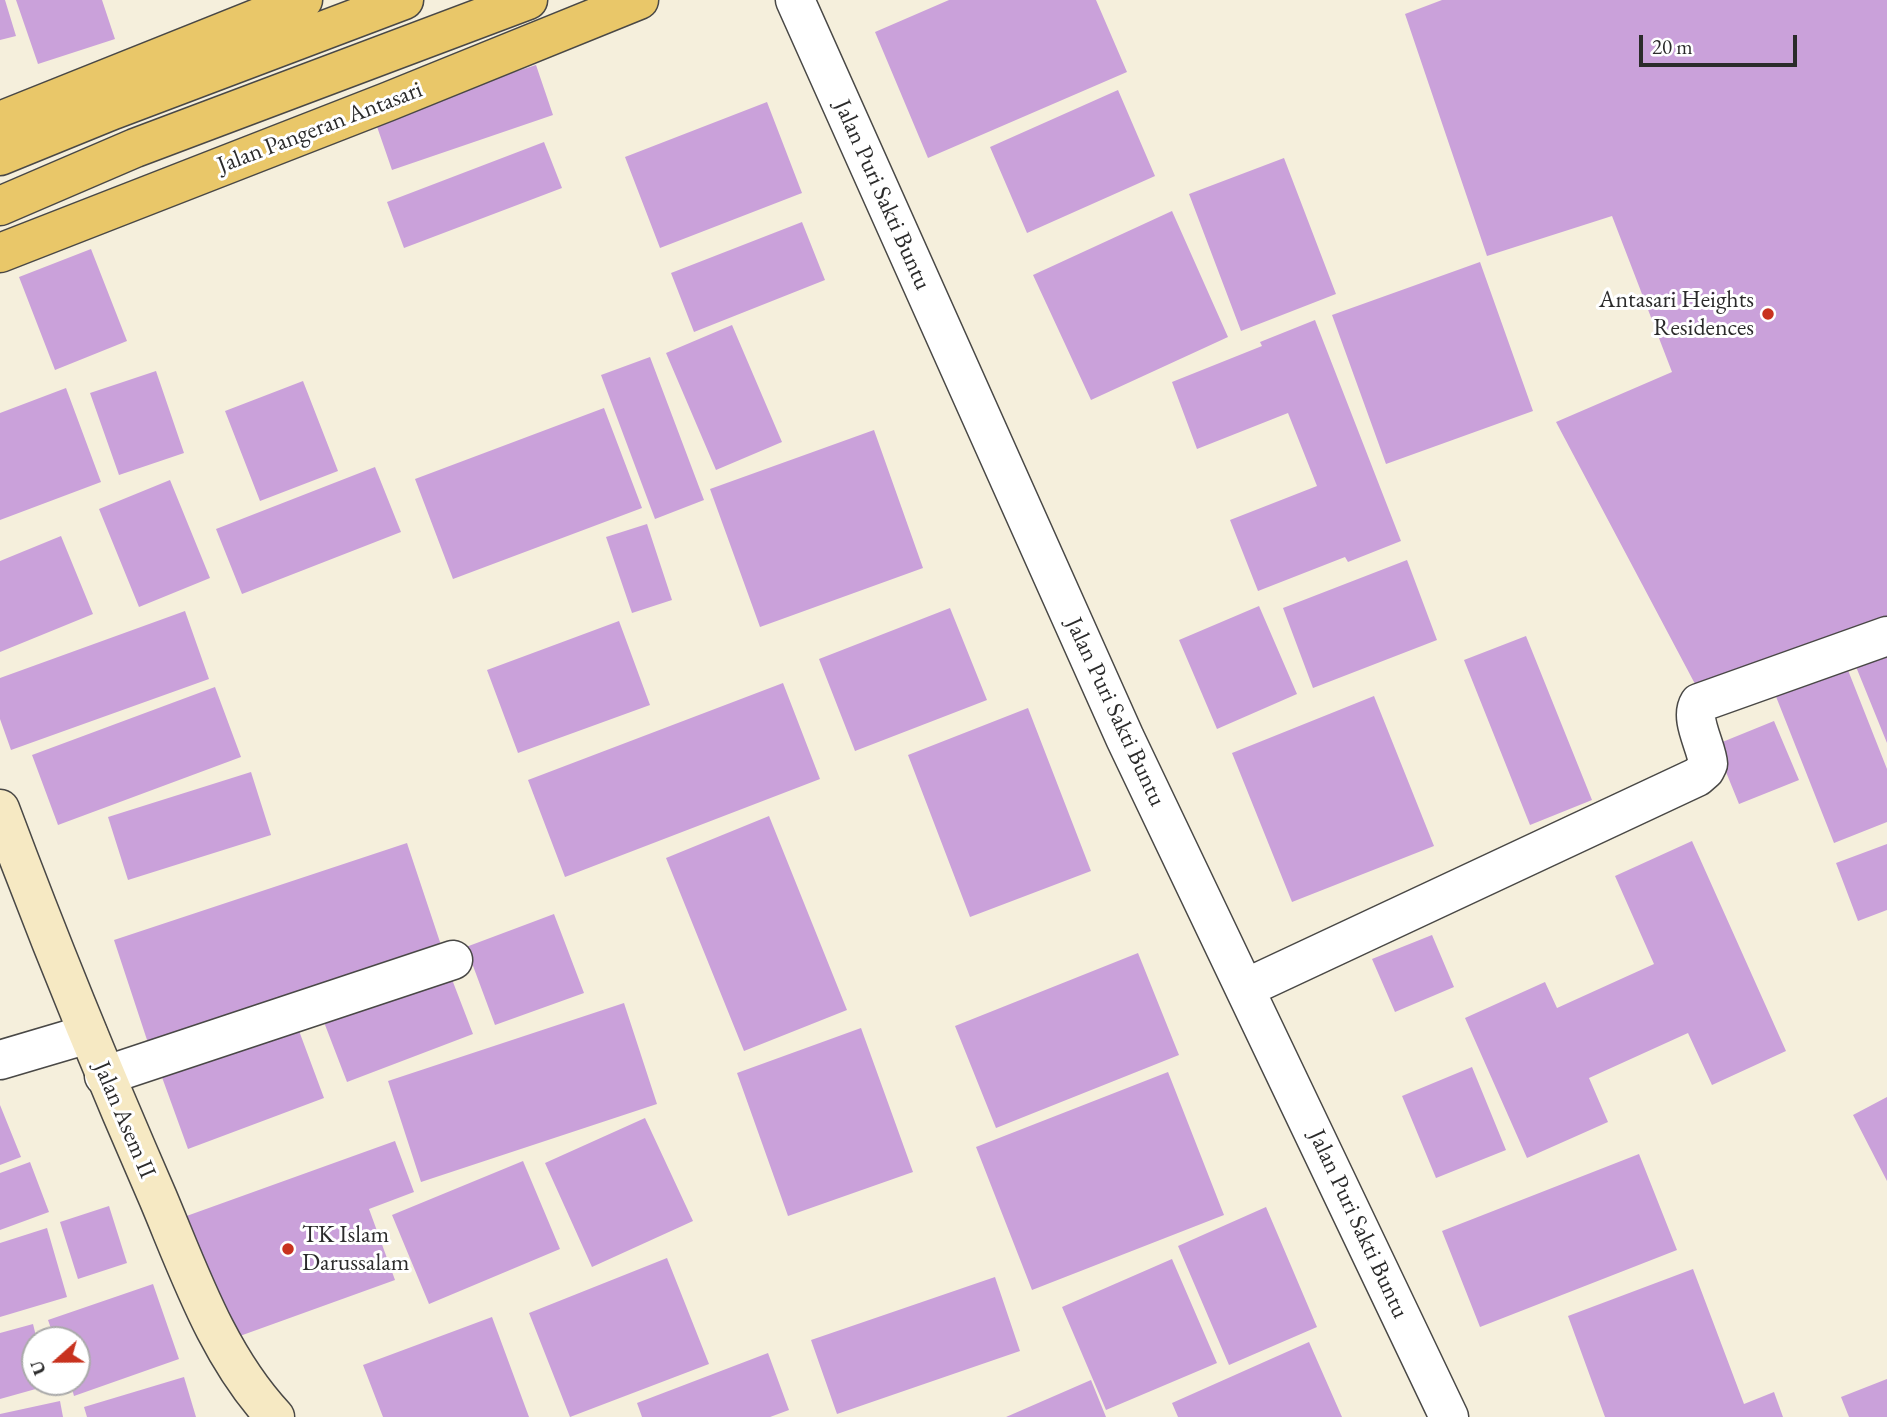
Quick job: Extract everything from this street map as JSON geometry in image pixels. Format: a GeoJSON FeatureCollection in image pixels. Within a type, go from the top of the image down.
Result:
{"type":"FeatureCollection","features":[{"type":"Feature","properties":{"kind":"main road"},"geometry":{"type":"LineString","coordinates":[[0,121],[303,0]]}},
{"type":"Feature","properties":{"kind":"main road"},"geometry":{"type":"LineString","coordinates":[[0,156],[113,110],[404,0]]}},
{"type":"Feature","properties":{"kind":"main road"},"geometry":{"type":"LineString","coordinates":[[0,206],[135,148],[528,0]]}},
{"type":"Feature","properties":{"kind":"main road","name":"Jalan Pangeran Antasari"},"geometry":{"type":"LineString","coordinates":[[0,253],[639,0]]}},
{"type":"Feature","properties":{"kind":"street","name":"Jalan Puri Sakti Buntu"},"geometry":{"type":"LineString","coordinates":[[795,0],[1125,738],[1449,1417]]}},
{"type":"Feature","properties":{"kind":"street"},"geometry":{"type":"LineString","coordinates":[[1246,988],[1697,777],[1708,764],[1696,718],[1699,704],[1887,636]]}},
{"type":"Feature","properties":{"kind":"street","name":"Jalan Asem II"},"geometry":{"type":"LineString","coordinates":[[0,809],[104,1076],[216,1334],[257,1398],[275,1417]]}},
{"type":"Feature","properties":{"kind":"street"},"geometry":{"type":"LineString","coordinates":[[104,1076],[453,960]]}},
{"type":"Feature","properties":{"kind":"street"},"geometry":{"type":"LineString","coordinates":[[0,1060],[88,1034]]}},
{"type":"Feature","properties":{"kind":"building"},"geometry":{"type":"Polygon","coordinates":[[[0,0],[5,0],[16,36],[0,40],[0,0]]]}},
{"type":"Feature","properties":{"kind":"building"},"geometry":{"type":"Polygon","coordinates":[[[16,0],[102,0],[115,39],[38,64],[16,0]]]}},
{"type":"Feature","properties":{"kind":"building"},"geometry":{"type":"Polygon","coordinates":[[[949,0],[1096,0],[1127,72],[928,158],[875,32],[949,0]]]}},
{"type":"Feature","properties":{"kind":"building","name":"Antasari Heights Residences"},"geometry":{"type":"Polygon","coordinates":[[[1442,0],[1887,0],[1887,630],[1703,699],[1556,422],[1672,372],[1612,216],[1487,256],[1405,14],[1442,0]]]}},
{"type":"Feature","properties":{"kind":"building"},"geometry":{"type":"Polygon","coordinates":[[[536,65],[553,115],[392,170],[374,118],[536,65]]]}},
{"type":"Feature","properties":{"kind":"building"},"geometry":{"type":"Polygon","coordinates":[[[1118,90],[1155,176],[1027,233],[990,147],[1118,90]]]}},
{"type":"Feature","properties":{"kind":"building"},"geometry":{"type":"Polygon","coordinates":[[[767,102],[802,193],[660,248],[625,157],[767,102]]]}},
{"type":"Feature","properties":{"kind":"building"},"geometry":{"type":"Polygon","coordinates":[[[544,142],[562,188],[404,248],[387,202],[544,142]]]}},
{"type":"Feature","properties":{"kind":"building"},"geometry":{"type":"Polygon","coordinates":[[[1284,158],[1336,294],[1241,331],[1189,194],[1284,158]]]}},
{"type":"Feature","properties":{"kind":"building"},"geometry":{"type":"Polygon","coordinates":[[[1172,211],[1228,337],[1091,400],[1033,275],[1172,211]]]}},
{"type":"Feature","properties":{"kind":"building"},"geometry":{"type":"Polygon","coordinates":[[[802,222],[825,280],[694,332],[671,273],[802,222]]]}},
{"type":"Feature","properties":{"kind":"building"},"geometry":{"type":"Polygon","coordinates":[[[91,249],[127,341],[55,370],[19,277],[91,249]]]}},
{"type":"Feature","properties":{"kind":"building"},"geometry":{"type":"Polygon","coordinates":[[[1480,262],[1533,411],[1386,464],[1332,315],[1480,262]]]}},
{"type":"Feature","properties":{"kind":"building"},"geometry":{"type":"Polygon","coordinates":[[[1315,320],[1401,541],[1348,562],[1345,557],[1258,591],[1230,520],[1317,486],[1288,413],[1197,449],[1172,382],[1262,346],[1260,342],[1315,320]]]}},
{"type":"Feature","properties":{"kind":"building"},"geometry":{"type":"Polygon","coordinates":[[[732,325],[782,442],[716,470],[666,353],[732,325]]]}},
{"type":"Feature","properties":{"kind":"building"},"geometry":{"type":"Polygon","coordinates":[[[650,357],[704,500],[655,519],[601,375],[650,357]]]}},
{"type":"Feature","properties":{"kind":"building"},"geometry":{"type":"Polygon","coordinates":[[[156,371],[184,453],[119,475],[90,393],[156,371]]]}},
{"type":"Feature","properties":{"kind":"building"},"geometry":{"type":"Polygon","coordinates":[[[303,381],[338,471],[260,501],[225,411],[303,381]]]}},
{"type":"Feature","properties":{"kind":"building"},"geometry":{"type":"Polygon","coordinates":[[[66,388],[101,482],[0,520],[0,413],[66,388]]]}},
{"type":"Feature","properties":{"kind":"building"},"geometry":{"type":"Polygon","coordinates":[[[604,408],[642,508],[453,579],[415,479],[604,408]]]}},
{"type":"Feature","properties":{"kind":"building"},"geometry":{"type":"Polygon","coordinates":[[[874,430],[923,568],[760,627],[710,489],[874,430]]]}},
{"type":"Feature","properties":{"kind":"building"},"geometry":{"type":"Polygon","coordinates":[[[375,467],[401,532],[242,594],[216,529],[375,467]]]}},
{"type":"Feature","properties":{"kind":"building"},"geometry":{"type":"Polygon","coordinates":[[[170,480],[210,578],[139,607],[99,509],[170,480]]]}},
{"type":"Feature","properties":{"kind":"building"},"geometry":{"type":"Polygon","coordinates":[[[647,524],[672,600],[632,613],[606,537],[647,524]]]}},
{"type":"Feature","properties":{"kind":"building"},"geometry":{"type":"Polygon","coordinates":[[[61,536],[93,614],[0,652],[0,561],[61,536]]]}},
{"type":"Feature","properties":{"kind":"building"},"geometry":{"type":"Polygon","coordinates":[[[1407,560],[1437,640],[1313,688],[1283,608],[1407,560]]]}},
{"type":"Feature","properties":{"kind":"building"},"geometry":{"type":"Polygon","coordinates":[[[1259,606],[1297,694],[1217,729],[1179,640],[1259,606]]]}},
{"type":"Feature","properties":{"kind":"building"},"geometry":{"type":"Polygon","coordinates":[[[950,608],[987,700],[855,751],[819,659],[950,608]]]}},
{"type":"Feature","properties":{"kind":"building"},"geometry":{"type":"Polygon","coordinates":[[[185,611],[209,679],[11,750],[0,719],[0,678],[185,611]]]}},
{"type":"Feature","properties":{"kind":"building"},"geometry":{"type":"Polygon","coordinates":[[[619,621],[650,705],[518,753],[487,670],[619,621]]]}},
{"type":"Feature","properties":{"kind":"building"},"geometry":{"type":"Polygon","coordinates":[[[1526,636],[1592,800],[1530,825],[1464,660],[1526,636]]]}},
{"type":"Feature","properties":{"kind":"building"},"geometry":{"type":"Polygon","coordinates":[[[1887,638],[1887,743],[1850,652],[1887,638]]]}},
{"type":"Feature","properties":{"kind":"building"},"geometry":{"type":"Polygon","coordinates":[[[1842,655],[1887,769],[1887,822],[1834,843],[1771,684],[1842,655]]]}},
{"type":"Feature","properties":{"kind":"building"},"geometry":{"type":"Polygon","coordinates":[[[783,683],[820,779],[565,877],[528,780],[783,683]]]}},
{"type":"Feature","properties":{"kind":"building"},"geometry":{"type":"Polygon","coordinates":[[[215,687],[241,757],[58,825],[32,755],[215,687]]]}},
{"type":"Feature","properties":{"kind":"building"},"geometry":{"type":"Polygon","coordinates":[[[1374,696],[1434,846],[1292,902],[1232,753],[1374,696]]]}},
{"type":"Feature","properties":{"kind":"building"},"geometry":{"type":"Polygon","coordinates":[[[1028,708],[1091,871],[970,917],[908,755],[1028,708]]]}},
{"type":"Feature","properties":{"kind":"building"},"geometry":{"type":"Polygon","coordinates":[[[1774,721],[1799,780],[1739,804],[1715,745],[1774,721]]]}},
{"type":"Feature","properties":{"kind":"building"},"geometry":{"type":"Polygon","coordinates":[[[251,772],[271,835],[128,880],[108,817],[251,772]]]}},
{"type":"Feature","properties":{"kind":"building"},"geometry":{"type":"Polygon","coordinates":[[[769,816],[847,1010],[744,1051],[666,858],[769,816]]]}},
{"type":"Feature","properties":{"kind":"building"},"geometry":{"type":"Polygon","coordinates":[[[1692,841],[1786,1051],[1712,1085],[1688,1033],[1589,1078],[1608,1122],[1527,1158],[1465,1018],[1545,982],[1557,1008],[1654,964],[1615,876],[1692,841]]]}},
{"type":"Feature","properties":{"kind":"building"},"geometry":{"type":"Polygon","coordinates":[[[407,843],[444,954],[151,1052],[114,940],[407,843]]]}},
{"type":"Feature","properties":{"kind":"building"},"geometry":{"type":"Polygon","coordinates":[[[1887,844],[1887,910],[1858,921],[1836,863],[1887,844]]]}},
{"type":"Feature","properties":{"kind":"building"},"geometry":{"type":"Polygon","coordinates":[[[554,914],[584,993],[495,1025],[466,947],[554,914]]]}},
{"type":"Feature","properties":{"kind":"building"},"geometry":{"type":"Polygon","coordinates":[[[1432,935],[1454,987],[1395,1012],[1372,959],[1432,935]]]}},
{"type":"Feature","properties":{"kind":"building"},"geometry":{"type":"Polygon","coordinates":[[[1138,953],[1179,1055],[996,1128],[955,1026],[1138,953]]]}},
{"type":"Feature","properties":{"kind":"building"},"geometry":{"type":"Polygon","coordinates":[[[448,969],[473,1034],[347,1082],[322,1017],[448,969]]]}},
{"type":"Feature","properties":{"kind":"building"},"geometry":{"type":"Polygon","coordinates":[[[624,1003],[657,1104],[421,1182],[388,1081],[624,1003]]]}},
{"type":"Feature","properties":{"kind":"building"},"geometry":{"type":"Polygon","coordinates":[[[295,1020],[324,1098],[188,1149],[159,1069],[295,1020]]]}},
{"type":"Feature","properties":{"kind":"building"},"geometry":{"type":"Polygon","coordinates":[[[861,1028],[913,1172],[788,1216],[737,1073],[861,1028]]]}},
{"type":"Feature","properties":{"kind":"building"},"geometry":{"type":"Polygon","coordinates":[[[1472,1067],[1506,1150],[1436,1178],[1402,1096],[1472,1067]]]}},
{"type":"Feature","properties":{"kind":"building"},"geometry":{"type":"Polygon","coordinates":[[[1168,1072],[1224,1215],[1032,1290],[976,1147],[1168,1072]]]}},
{"type":"Feature","properties":{"kind":"building"},"geometry":{"type":"Polygon","coordinates":[[[1887,1097],[1887,1181],[1853,1115],[1887,1097]]]}},
{"type":"Feature","properties":{"kind":"building"},"geometry":{"type":"Polygon","coordinates":[[[0,1105],[21,1157],[0,1165],[0,1105]]]}},
{"type":"Feature","properties":{"kind":"building"},"geometry":{"type":"Polygon","coordinates":[[[645,1118],[693,1221],[592,1267],[545,1163],[645,1118]]]}},
{"type":"Feature","properties":{"kind":"building","name":"TK Islam Darussalam"},"geometry":{"type":"Polygon","coordinates":[[[395,1141],[414,1192],[369,1209],[395,1280],[226,1341],[181,1218],[395,1141]]]}},
{"type":"Feature","properties":{"kind":"building"},"geometry":{"type":"Polygon","coordinates":[[[1639,1154],[1677,1250],[1480,1327],[1442,1231],[1639,1154]]]}},
{"type":"Feature","properties":{"kind":"building"},"geometry":{"type":"Polygon","coordinates":[[[523,1161],[560,1249],[429,1304],[392,1215],[523,1161]]]}},
{"type":"Feature","properties":{"kind":"building"},"geometry":{"type":"Polygon","coordinates":[[[30,1162],[49,1212],[0,1230],[0,1173],[30,1162]]]}},
{"type":"Feature","properties":{"kind":"building"},"geometry":{"type":"Polygon","coordinates":[[[109,1206],[127,1263],[78,1279],[60,1222],[109,1206]]]}},
{"type":"Feature","properties":{"kind":"building"},"geometry":{"type":"Polygon","coordinates":[[[1266,1207],[1317,1327],[1229,1365],[1178,1246],[1266,1207]]]}},
{"type":"Feature","properties":{"kind":"building"},"geometry":{"type":"Polygon","coordinates":[[[47,1228],[67,1297],[0,1317],[0,1243],[47,1228]]]}},
{"type":"Feature","properties":{"kind":"building"},"geometry":{"type":"Polygon","coordinates":[[[667,1258],[709,1364],[570,1417],[529,1313],[667,1258]]]}},
{"type":"Feature","properties":{"kind":"building"},"geometry":{"type":"Polygon","coordinates":[[[1172,1259],[1217,1363],[1106,1410],[1062,1307],[1172,1259]]]}},
{"type":"Feature","properties":{"kind":"building"},"geometry":{"type":"Polygon","coordinates":[[[1693,1269],[1744,1404],[1774,1392],[1783,1417],[1605,1417],[1568,1316],[1693,1269]]]}},
{"type":"Feature","properties":{"kind":"building"},"geometry":{"type":"Polygon","coordinates":[[[995,1277],[1020,1351],[837,1414],[811,1340],[995,1277]]]}},
{"type":"Feature","properties":{"kind":"building"},"geometry":{"type":"Polygon","coordinates":[[[153,1284],[179,1359],[91,1390],[91,1326],[50,1326],[48,1320],[153,1284]]]}},
{"type":"Feature","properties":{"kind":"building"},"geometry":{"type":"Polygon","coordinates":[[[492,1317],[529,1417],[383,1417],[363,1365],[492,1317]]]}},
{"type":"Feature","properties":{"kind":"building"},"geometry":{"type":"Polygon","coordinates":[[[21,1327],[21,1393],[0,1399],[0,1333],[21,1327]]]}},
{"type":"Feature","properties":{"kind":"building"},"geometry":{"type":"Polygon","coordinates":[[[1309,1342],[1342,1417],[1178,1417],[1172,1403],[1309,1342]]]}},
{"type":"Feature","properties":{"kind":"building"},"geometry":{"type":"Polygon","coordinates":[[[768,1353],[789,1410],[770,1417],[642,1417],[637,1403],[768,1353]]]}},
{"type":"Feature","properties":{"kind":"building"},"geometry":{"type":"Polygon","coordinates":[[[184,1377],[196,1417],[87,1417],[84,1407],[184,1377]]]}},
{"type":"Feature","properties":{"kind":"building"},"geometry":{"type":"Polygon","coordinates":[[[1887,1379],[1887,1417],[1849,1417],[1841,1397],[1887,1379]]]}},
{"type":"Feature","properties":{"kind":"building"},"geometry":{"type":"Polygon","coordinates":[[[1091,1380],[1106,1417],[1006,1417],[1091,1380]]]}},
{"type":"Feature","properties":{"kind":"building"},"geometry":{"type":"Polygon","coordinates":[[[60,1401],[63,1417],[0,1417],[0,1414],[60,1401]]]}},
{"type":"Feature","properties":{"kind":"place","name":"Antasari Heights Residences"},"geometry":{"type":"Point","coordinates":[1768,314]}},
{"type":"Feature","properties":{"kind":"place","name":"TK Islam Darussalam"},"geometry":{"type":"Point","coordinates":[288,1249]}}]}
